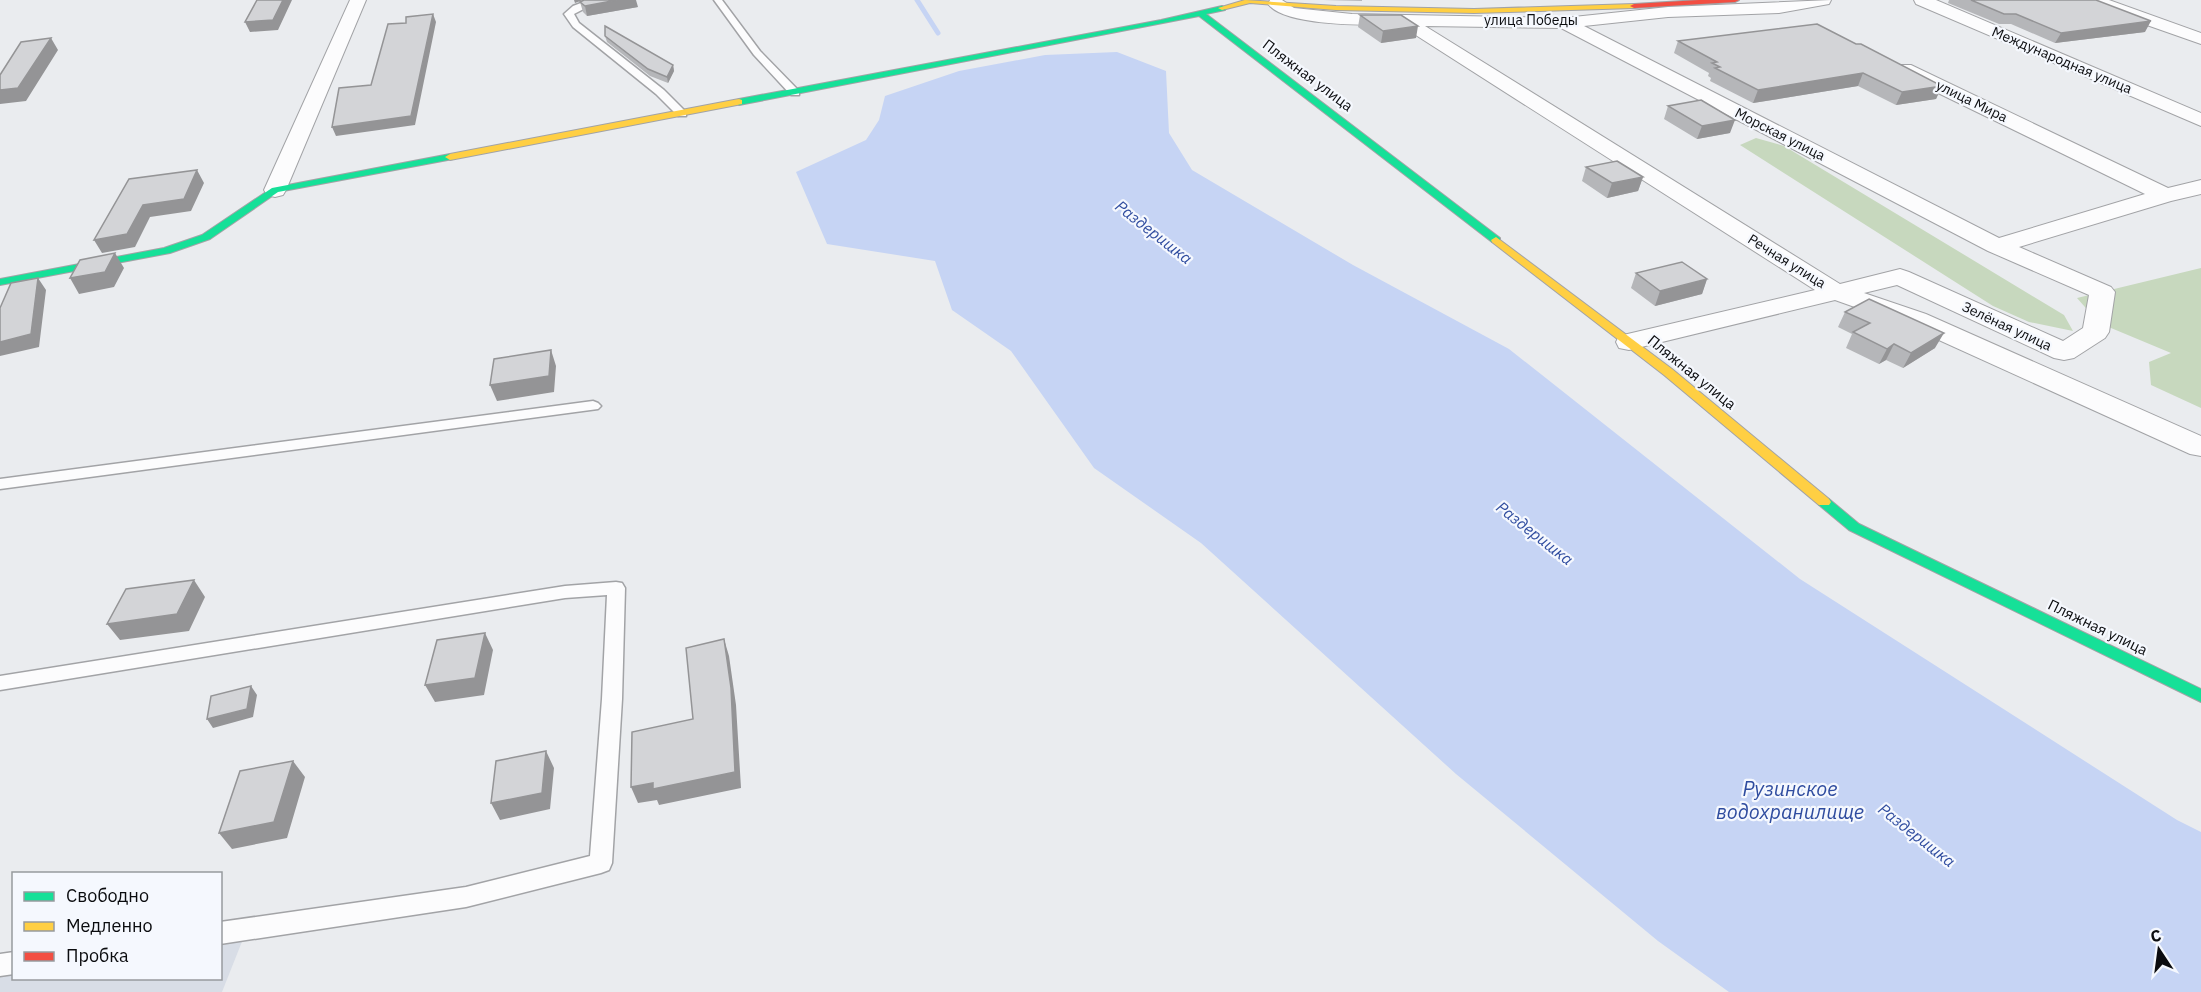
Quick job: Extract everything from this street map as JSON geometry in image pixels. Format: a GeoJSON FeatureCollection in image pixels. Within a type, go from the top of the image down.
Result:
{"type":"FeatureCollection","features":[{"type":"Feature","properties":{"kind":"street"},"geometry":{"type":"LineString","coordinates":[[275,190],[358,0]]}},
{"type":"Feature","properties":{"kind":"street"},"geometry":{"type":"LineString","coordinates":[[0,282],[166,251],[206,237],[275,190],[795,93],[1200,13],[1250,0],[1336,8],[1474,11],[1586,9],[1735,0]]}},
{"type":"Feature","properties":{"kind":"street","name":"улица Победы"},"geometry":{"type":"LineString","coordinates":[[1276,4],[1290,13],[1352,19],[1564,22],[1668,12],[1779,8],[1823,0]]}},
{"type":"Feature","properties":{"kind":"street","name":"Международная улица"},"geometry":{"type":"LineString","coordinates":[[1922,0],[2201,120]]}},
{"type":"Feature","properties":{"kind":"street"},"geometry":{"type":"LineString","coordinates":[[2093,0],[2201,39]]}},
{"type":"Feature","properties":{"kind":"street"},"geometry":{"type":"LineString","coordinates":[[1779,8],[1811,24]]}},
{"type":"Feature","properties":{"kind":"street","name":"Пляжная улица"},"geometry":{"type":"LineString","coordinates":[[1200,13],[1629,342],[1854,527],[2201,696]]}},
{"type":"Feature","properties":{"kind":"street","name":"Речная улица"},"geometry":{"type":"LineString","coordinates":[[1402,19],[1836,292],[1917,320],[2201,447]]}},
{"type":"Feature","properties":{"kind":"street","name":"Морская улица"},"geometry":{"type":"LineString","coordinates":[[1564,22],[1997,246]]}},
{"type":"Feature","properties":{"kind":"street","name":"улица Мира"},"geometry":{"type":"LineString","coordinates":[[1886,60],[2165,195]]}},
{"type":"Feature","properties":{"kind":"street"},"geometry":{"type":"LineString","coordinates":[[1997,246],[2165,195],[2201,187]]}},
{"type":"Feature","properties":{"kind":"street","name":"Зелёная улица"},"geometry":{"type":"LineString","coordinates":[[1629,342],[1900,277],[2064,352],[2096,333],[2102,292],[1997,246]]}},
{"type":"Feature","properties":{"kind":"lane"},"geometry":{"type":"LineString","coordinates":[[597,0],[576,8],[569,14],[576,25],[660,92],[682,114]]}},
{"type":"Feature","properties":{"kind":"lane"},"geometry":{"type":"LineString","coordinates":[[718,0],[757,53],[795,93]]}},
{"type":"Feature","properties":{"kind":"lane"},"geometry":{"type":"LineString","coordinates":[[0,484],[593,406]]}},
{"type":"Feature","properties":{"kind":"lane"},"geometry":{"type":"LineString","coordinates":[[0,683],[553,594],[616,588],[612,699],[601,863],[466,897],[222,933]]}},
{"type":"Feature","properties":{"kind":"shaded area"},"geometry":{"type":"Polygon","coordinates":[[[245,934],[222,992],[0,992],[0,965],[12,963],[12,980],[222,980],[222,937],[245,934]]]}},
{"type":"Feature","properties":{"kind":"green space"},"geometry":{"type":"Polygon","coordinates":[[[1756,138],[1784,146],[2064,315],[2073,331],[2029,322],[1993,306],[1740,145],[1756,138]]]}},
{"type":"Feature","properties":{"kind":"green space"},"geometry":{"type":"Polygon","coordinates":[[[2201,268],[2201,408],[2151,385],[2149,362],[2171,353],[2099,323],[2077,298],[2201,268]]]}},
{"type":"Feature","properties":{"kind":"water","name":"Рузинское водохранилище"},"geometry":{"type":"Polygon","coordinates":[[[1117,52],[1166,71],[1169,133],[1192,170],[1353,265],[1509,349],[1800,579],[2177,820],[2201,832],[2201,992],[1729,992],[1658,941],[1456,774],[1201,543],[1094,468],[1011,351],[952,310],[935,261],[827,244],[796,172],[866,140],[879,120],[885,96],[959,71],[1045,55],[1117,52]]]}},
{"type":"Feature","properties":{"kind":"building"},"geometry":{"type":"Polygon","coordinates":[[[257,0],[283,0],[273,20],[245,22],[257,0]]]}},
{"type":"Feature","properties":{"kind":"building"},"geometry":{"type":"Polygon","coordinates":[[[617,0],[585,6],[580,2],[617,0]]]}},
{"type":"Feature","properties":{"kind":"building"},"geometry":{"type":"Polygon","coordinates":[[[1971,0],[2096,0],[2151,21],[2061,33],[2016,14],[2004,14],[1971,0]]]}},
{"type":"Feature","properties":{"kind":"building"},"geometry":{"type":"Polygon","coordinates":[[[433,14],[411,116],[332,127],[339,88],[371,85],[388,24],[406,23],[406,17],[433,14]]]}},
{"type":"Feature","properties":{"kind":"building"},"geometry":{"type":"Polygon","coordinates":[[[1360,15],[1401,15],[1418,26],[1383,31],[1360,15]]]}},
{"type":"Feature","properties":{"kind":"building"},"geometry":{"type":"Polygon","coordinates":[[[1817,24],[1942,86],[1902,92],[1863,73],[1758,90],[1715,68],[1720,67],[1712,63],[1717,62],[1678,41],[1817,24]]]}},
{"type":"Feature","properties":{"kind":"building"},"geometry":{"type":"Polygon","coordinates":[[[605,26],[673,65],[667,77],[648,69],[605,36],[605,26]]]}},
{"type":"Feature","properties":{"kind":"building"},"geometry":{"type":"Polygon","coordinates":[[[51,38],[18,88],[0,90],[0,75],[21,42],[51,38]]]}},
{"type":"Feature","properties":{"kind":"building"},"geometry":{"type":"Polygon","coordinates":[[[1701,100],[1735,120],[1702,126],[1668,106],[1701,100]]]}},
{"type":"Feature","properties":{"kind":"building"},"geometry":{"type":"Polygon","coordinates":[[[1617,161],[1643,177],[1612,183],[1586,167],[1617,161]]]}},
{"type":"Feature","properties":{"kind":"building"},"geometry":{"type":"Polygon","coordinates":[[[197,170],[184,199],[143,205],[127,234],[94,240],[129,179],[197,170]]]}},
{"type":"Feature","properties":{"kind":"building"},"geometry":{"type":"Polygon","coordinates":[[[115,253],[105,272],[70,278],[80,260],[115,253]]]}},
{"type":"Feature","properties":{"kind":"building"},"geometry":{"type":"Polygon","coordinates":[[[1682,262],[1707,279],[1660,291],[1636,273],[1682,262]]]}},
{"type":"Feature","properties":{"kind":"building"},"geometry":{"type":"Polygon","coordinates":[[[38,278],[31,334],[0,342],[0,308],[11,283],[38,278]]]}},
{"type":"Feature","properties":{"kind":"building"},"geometry":{"type":"Polygon","coordinates":[[[1869,299],[1944,333],[1911,353],[1894,344],[1887,349],[1853,332],[1870,323],[1845,312],[1869,299]]]}},
{"type":"Feature","properties":{"kind":"building"},"geometry":{"type":"Polygon","coordinates":[[[551,350],[549,376],[490,385],[494,359],[551,350]]]}},
{"type":"Feature","properties":{"kind":"building"},"geometry":{"type":"Polygon","coordinates":[[[194,580],[177,614],[107,624],[126,589],[194,580]]]}},
{"type":"Feature","properties":{"kind":"building"},"geometry":{"type":"Polygon","coordinates":[[[485,633],[475,678],[425,685],[437,640],[485,633]]]}},
{"type":"Feature","properties":{"kind":"building"},"geometry":{"type":"Polygon","coordinates":[[[724,639],[731,688],[735,772],[653,789],[653,783],[631,787],[632,732],[693,719],[686,648],[724,639]]]}},
{"type":"Feature","properties":{"kind":"building"},"geometry":{"type":"Polygon","coordinates":[[[251,686],[247,709],[207,719],[211,696],[251,686]]]}},
{"type":"Feature","properties":{"kind":"building"},"geometry":{"type":"Polygon","coordinates":[[[546,751],[542,793],[491,803],[496,761],[546,751]]]}},
{"type":"Feature","properties":{"kind":"building"},"geometry":{"type":"Polygon","coordinates":[[[293,761],[274,822],[219,833],[240,771],[293,761]]]}},
{"type":"Feature","properties":{"kind":"waterway","name":"Раздеришка"},"geometry":{"type":"LineString","coordinates":[[917,0],[938,33]]}},
{"type":"Feature","properties":{"kind":"traffic: fast"},"geometry":{"type":"LineString","coordinates":[[739,102],[1161,22],[1222,8]]}},
{"type":"Feature","properties":{"kind":"traffic: fast"},"geometry":{"type":"LineString","coordinates":[[1200,13],[1496,240]]}},
{"type":"Feature","properties":{"kind":"traffic: fast"},"geometry":{"type":"LineString","coordinates":[[0,282],[166,251],[206,237],[275,190],[450,157]]}},
{"type":"Feature","properties":{"kind":"traffic: fast"},"geometry":{"type":"LineString","coordinates":[[1824,502],[1854,527],[2201,696]]}},
{"type":"Feature","properties":{"kind":"traffic: slow"},"geometry":{"type":"LineString","coordinates":[[1222,8],[1250,1],[1336,8],[1474,11],[1634,6]]}},
{"type":"Feature","properties":{"kind":"traffic: slow"},"geometry":{"type":"LineString","coordinates":[[450,157],[739,102]]}},
{"type":"Feature","properties":{"kind":"traffic: slow"},"geometry":{"type":"LineString","coordinates":[[1496,240],[1668,372],[1824,502]]}},
{"type":"Feature","properties":{"kind":"traffic: jam"},"geometry":{"type":"LineString","coordinates":[[1634,6],[1735,0]]}}]}
